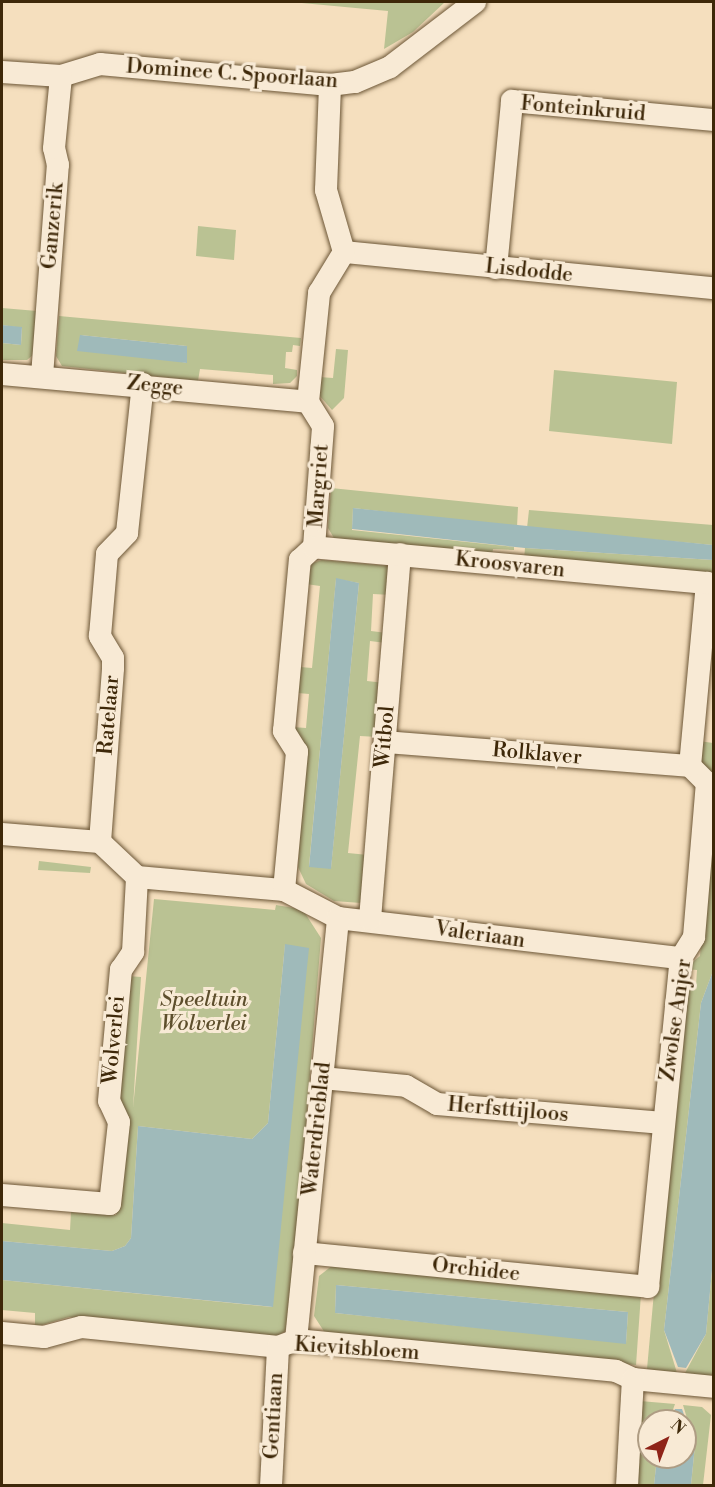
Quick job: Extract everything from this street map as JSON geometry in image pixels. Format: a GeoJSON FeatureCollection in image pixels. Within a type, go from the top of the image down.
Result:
{"type":"FeatureCollection","features":[{"type":"Feature","properties":{"kind":"street","name":"Dominee C. Spoorlaan"},"geometry":{"type":"LineString","coordinates":[[2,72],[61,76],[100,64],[330,86],[355,82],[390,67],[476,2]]}},
{"type":"Feature","properties":{"kind":"street","name":"Ganzerik"},"geometry":{"type":"LineString","coordinates":[[42,376],[58,165],[54,148],[61,76]]}},
{"type":"Feature","properties":{"kind":"street"},"geometry":{"type":"LineString","coordinates":[[308,402],[320,293],[344,252],[326,190],[330,86]]}},
{"type":"Feature","properties":{"kind":"street","name":"Fonteinkruid"},"geometry":{"type":"LineString","coordinates":[[496,268],[512,101],[714,120]]}},
{"type":"Feature","properties":{"kind":"street","name":"Lisdodde"},"geometry":{"type":"LineString","coordinates":[[344,252],[714,288]]}},
{"type":"Feature","properties":{"kind":"street","name":"Zegge"},"geometry":{"type":"LineString","coordinates":[[2,374],[143,384],[308,402]]}},
{"type":"Feature","properties":{"kind":"street","name":"Ratelaar"},"geometry":{"type":"LineString","coordinates":[[100,842],[113,668],[113,658],[100,636],[107,554],[127,533],[143,384]]}},
{"type":"Feature","properties":{"kind":"street","name":"Margriet"},"geometry":{"type":"LineString","coordinates":[[284,890],[297,752],[284,731],[300,560],[314,547],[323,426],[308,402]]}},
{"type":"Feature","properties":{"kind":"street","name":"Kroosvaren"},"geometry":{"type":"LineString","coordinates":[[314,547],[707,583],[690,766]]}},
{"type":"Feature","properties":{"kind":"street","name":"Witbol"},"geometry":{"type":"LineString","coordinates":[[370,919],[400,554]]}},
{"type":"Feature","properties":{"kind":"street","name":"Rolklaver"},"geometry":{"type":"LineString","coordinates":[[385,742],[690,766]]}},
{"type":"Feature","properties":{"kind":"street","name":"Zwolse Anjer"},"geometry":{"type":"LineString","coordinates":[[648,1287],[681,958],[694,937],[707,783],[690,766]]}},
{"type":"Feature","properties":{"kind":"street"},"geometry":{"type":"LineString","coordinates":[[2,834],[100,842],[137,877],[284,890]]}},
{"type":"Feature","properties":{"kind":"street","name":"Wolverlei"},"geometry":{"type":"LineString","coordinates":[[2,1195],[110,1204],[119,1122],[109,1101],[120,969],[133,952],[137,877]]}},
{"type":"Feature","properties":{"kind":"street","name":"Valeriaan"},"geometry":{"type":"LineString","coordinates":[[284,890],[338,918],[370,919],[681,958]]}},
{"type":"Feature","properties":{"kind":"street","name":"Waterdrieblad"},"geometry":{"type":"LineString","coordinates":[[287,1343],[304,1253],[338,918]]}},
{"type":"Feature","properties":{"kind":"street","name":"Herfsttijloos"},"geometry":{"type":"LineString","coordinates":[[322,1078],[406,1086],[437,1104],[663,1123]]}},
{"type":"Feature","properties":{"kind":"street","name":"Orchidee"},"geometry":{"type":"LineString","coordinates":[[304,1253],[648,1287]]}},
{"type":"Feature","properties":{"kind":"street","name":"Kievitsbloem"},"geometry":{"type":"LineString","coordinates":[[2,1333],[44,1336],[82,1327],[616,1371],[633,1379],[714,1387]]}},
{"type":"Feature","properties":{"kind":"street","name":"Gentiaan"},"geometry":{"type":"LineString","coordinates":[[271,1485],[287,1343]]}},
{"type":"Feature","properties":{"kind":"street"},"geometry":{"type":"LineString","coordinates":[[627,1485],[633,1379]]}},
{"type":"Feature","properties":{"kind":"green space"},"geometry":{"type":"Polygon","coordinates":[[[291,2],[445,2],[413,32],[384,49],[388,11],[291,2]]]}},
{"type":"Feature","properties":{"kind":"green space"},"geometry":{"type":"Polygon","coordinates":[[[198,226],[236,230],[234,260],[196,256],[198,226]]]}},
{"type":"Feature","properties":{"kind":"green space"},"geometry":{"type":"Polygon","coordinates":[[[2,308],[37,311],[33,355],[27,360],[2,360],[2,343],[21,345],[22,328],[2,325],[2,308]]]}},
{"type":"Feature","properties":{"kind":"green space"},"geometry":{"type":"Polygon","coordinates":[[[59,316],[301,338],[300,346],[293,345],[292,352],[286,352],[285,368],[297,370],[297,376],[290,383],[273,384],[273,375],[200,369],[198,381],[62,366],[56,356],[59,316]],[[80,335],[186,363],[187,346],[80,335]]]}},
{"type":"Feature","properties":{"kind":"green space"},"geometry":{"type":"Polygon","coordinates":[[[336,349],[348,350],[344,398],[332,410],[319,395],[319,377],[333,378],[336,349]]]}},
{"type":"Feature","properties":{"kind":"green space"},"geometry":{"type":"Polygon","coordinates":[[[554,370],[677,382],[672,444],[549,431],[554,370]]]}},
{"type":"Feature","properties":{"kind":"green space"},"geometry":{"type":"Polygon","coordinates":[[[331,488],[518,507],[517,527],[353,508],[352,530],[514,547],[514,550],[493,549],[492,556],[334,538],[328,528],[331,488]]]}},
{"type":"Feature","properties":{"kind":"green space"},"geometry":{"type":"Polygon","coordinates":[[[529,510],[713,525],[713,545],[527,528],[529,510]]]}},
{"type":"Feature","properties":{"kind":"green space"},"geometry":{"type":"Polygon","coordinates":[[[525,548],[713,560],[713,577],[524,560],[525,548]]]}},
{"type":"Feature","properties":{"kind":"green space"},"geometry":{"type":"Polygon","coordinates":[[[322,560],[390,566],[392,595],[373,594],[371,631],[387,633],[386,643],[370,641],[367,681],[385,683],[378,737],[360,736],[348,853],[368,855],[361,903],[334,901],[306,884],[298,867],[305,750],[292,727],[306,728],[309,694],[298,693],[300,667],[312,668],[320,586],[306,584],[312,563],[322,560]],[[336,579],[309,866],[331,868],[359,583],[336,579]]]}},
{"type":"Feature","properties":{"kind":"green space"},"geometry":{"type":"Polygon","coordinates":[[[699,741],[713,743],[713,780],[697,760],[699,741]]]}},
{"type":"Feature","properties":{"kind":"green space"},"geometry":{"type":"Polygon","coordinates":[[[713,780],[713,971],[701,1003],[664,1330],[677,1373],[647,1369],[682,985],[696,985],[697,970],[684,969],[700,956],[713,780]]]}},
{"type":"Feature","properties":{"kind":"green space"},"geometry":{"type":"Polygon","coordinates":[[[39,861],[91,867],[90,873],[38,870],[39,861]]]}},
{"type":"Feature","properties":{"kind":"green space","name":"Speeltuin Wolverlei"},"geometry":{"type":"Polygon","coordinates":[[[154,899],[275,910],[276,905],[303,910],[321,938],[291,1309],[285,1331],[278,1336],[69,1317],[35,1327],[35,1313],[2,1310],[2,1280],[272,1307],[285,944],[268,1123],[252,1139],[138,1126],[131,1238],[125,1246],[112,1251],[2,1241],[2,1223],[70,1230],[71,1212],[116,1215],[126,1125],[117,1102],[128,976],[141,977],[133,1108],[154,899]]]}},
{"type":"Feature","properties":{"kind":"green space"},"geometry":{"type":"Polygon","coordinates":[[[713,1260],[713,1377],[685,1373],[706,1334],[713,1260]]]}},
{"type":"Feature","properties":{"kind":"green space"},"geometry":{"type":"Polygon","coordinates":[[[333,1265],[641,1294],[636,1365],[327,1336],[314,1316],[319,1276],[333,1265]],[[336,1285],[335,1313],[626,1343],[628,1312],[336,1285]]]}},
{"type":"Feature","properties":{"kind":"green space"},"geometry":{"type":"Polygon","coordinates":[[[640,1401],[675,1404],[673,1409],[639,1409],[640,1401]]]}},
{"type":"Feature","properties":{"kind":"green space"},"geometry":{"type":"Polygon","coordinates":[[[683,1405],[702,1407],[711,1415],[703,1485],[691,1485],[693,1469],[697,1469],[697,1409],[684,1409],[683,1405]]]}},
{"type":"Feature","properties":{"kind":"green space"},"geometry":{"type":"Polygon","coordinates":[[[637,1433],[637,1469],[656,1469],[654,1485],[632,1486],[637,1433]]]}},
{"type":"Feature","properties":{"kind":"water"},"geometry":{"type":"Polygon","coordinates":[[[2,325],[22,327],[21,345],[2,343],[2,325]]]}},
{"type":"Feature","properties":{"kind":"water"},"geometry":{"type":"Polygon","coordinates":[[[80,335],[187,346],[187,363],[77,351],[80,335]]]}},
{"type":"Feature","properties":{"kind":"water"},"geometry":{"type":"Polygon","coordinates":[[[353,508],[713,545],[713,560],[525,548],[352,529],[353,508]]]}},
{"type":"Feature","properties":{"kind":"water"},"geometry":{"type":"Polygon","coordinates":[[[336,578],[359,583],[331,869],[309,867],[336,578]]]}},
{"type":"Feature","properties":{"kind":"water"},"geometry":{"type":"Polygon","coordinates":[[[285,944],[309,948],[273,1307],[2,1280],[2,1241],[112,1251],[125,1246],[131,1238],[138,1126],[252,1139],[268,1123],[285,944]]]}},
{"type":"Feature","properties":{"kind":"water"},"geometry":{"type":"Polygon","coordinates":[[[713,971],[713,1260],[706,1334],[686,1368],[678,1367],[664,1330],[701,1003],[713,971]]]}},
{"type":"Feature","properties":{"kind":"water"},"geometry":{"type":"Polygon","coordinates":[[[336,1285],[628,1312],[626,1344],[335,1313],[336,1285]]]}},
{"type":"Feature","properties":{"kind":"water"},"geometry":{"type":"Polygon","coordinates":[[[656,1469],[693,1469],[691,1485],[654,1485],[656,1469]]]}}]}
